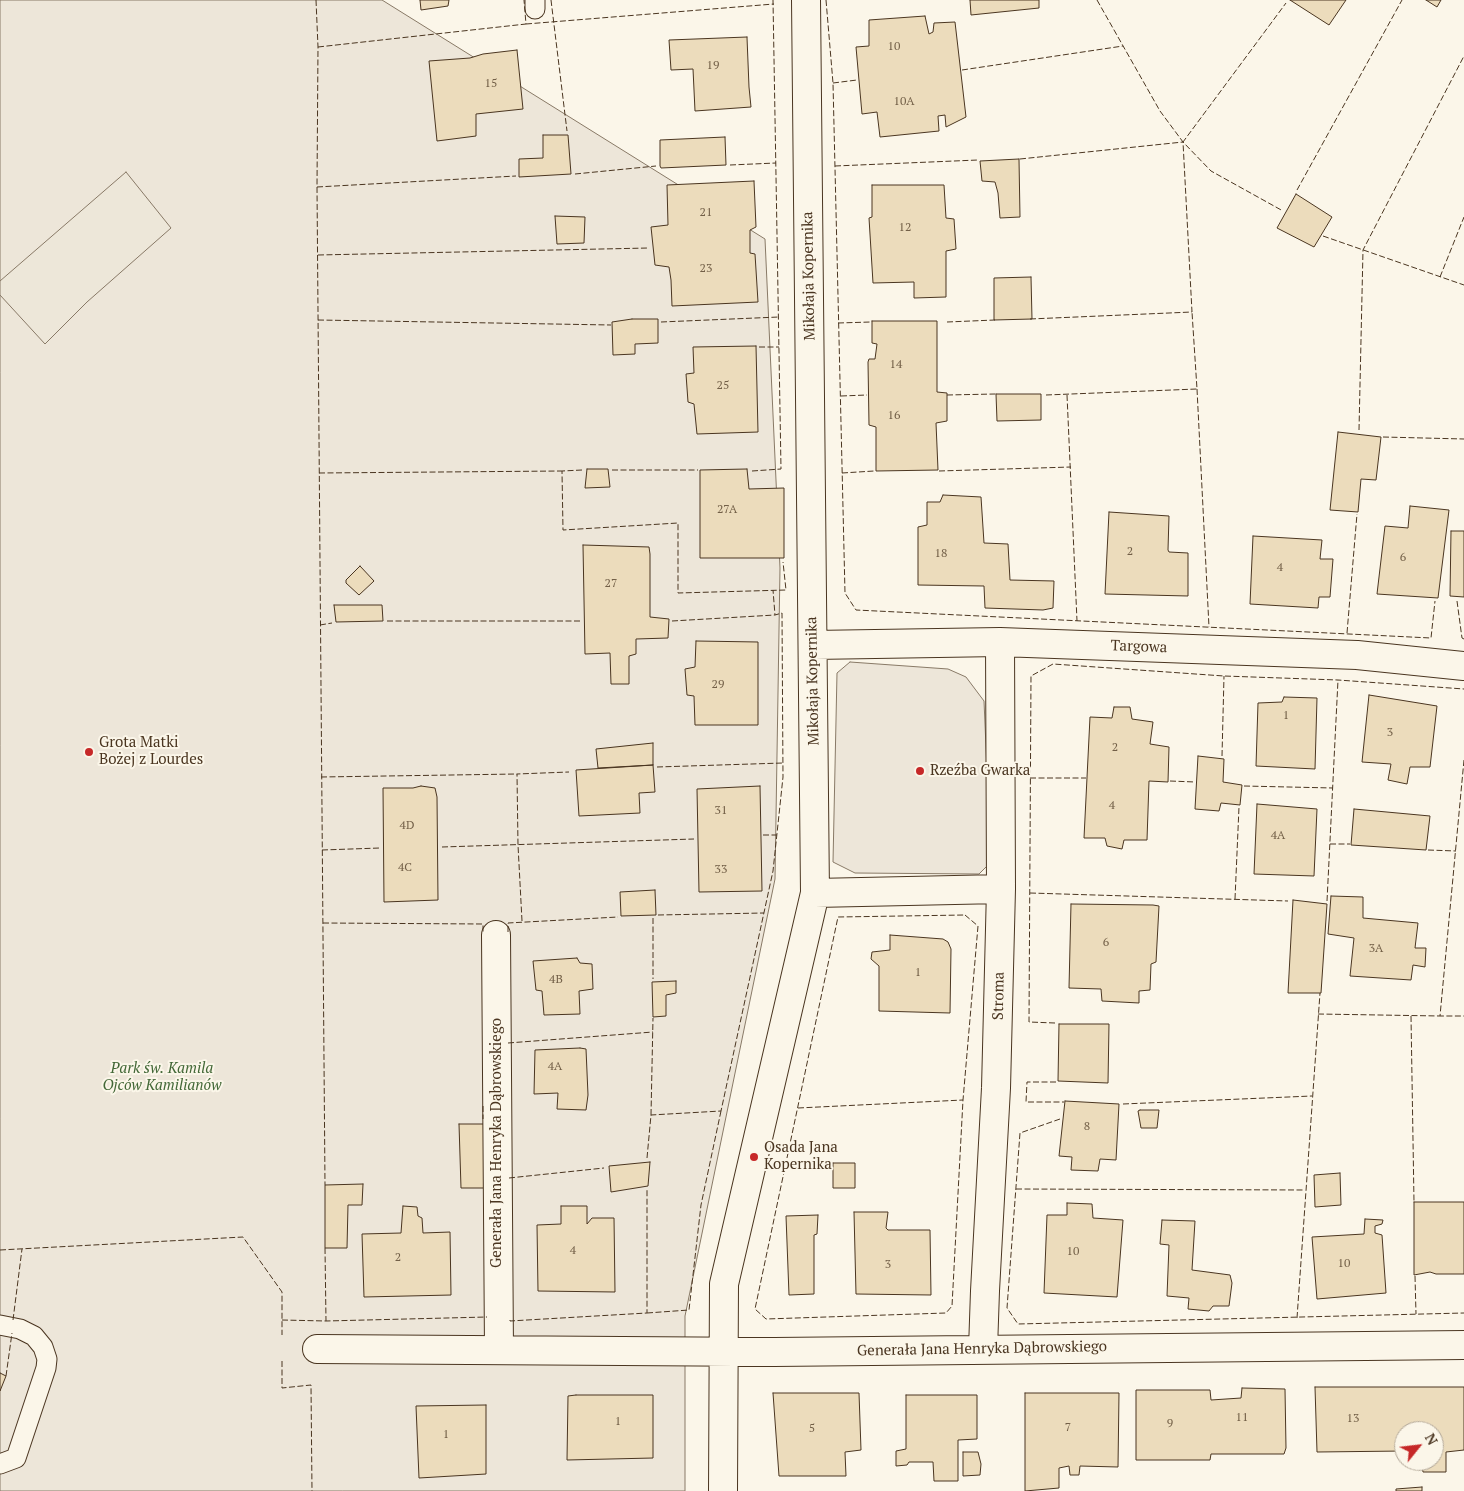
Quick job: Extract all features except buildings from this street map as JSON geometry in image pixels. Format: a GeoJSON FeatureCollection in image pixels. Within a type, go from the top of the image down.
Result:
{"type":"FeatureCollection","features":[{"type":"Feature","properties":{"kind":"street","name":"Mikołaja Kopernika"},"geometry":{"type":"LineString","coordinates":[[723,1491],[724,1284],[815,893],[806,0]]}},
{"type":"Feature","properties":{"kind":"street","name":"Targowa"},"geometry":{"type":"LineString","coordinates":[[813,645],[1000,642],[1357,655],[1464,666]]}},
{"type":"Feature","properties":{"kind":"street","name":"Stroma"},"geometry":{"type":"LineString","coordinates":[[983,1349],[996,1088],[1002,889],[1000,642]]}},
{"type":"Feature","properties":{"kind":"street"},"geometry":{"type":"LineString","coordinates":[[815,893],[1002,889]]}},
{"type":"Feature","properties":{"kind":"street","name":"Generała Jana Henryka Dąbrowskiego"},"geometry":{"type":"LineString","coordinates":[[496,935],[499,1350]]}},
{"type":"Feature","properties":{"kind":"street","name":"Generała Jana Henryka Dąbrowskiego"},"geometry":{"type":"LineString","coordinates":[[317,1349],[774,1352],[1464,1345]]}},
{"type":"Feature","properties":{"kind":"lane"},"geometry":{"type":"LineString","coordinates":[[0,1325],[20,1329],[34,1336],[43,1348],[47,1359],[46,1368],[16,1458],[0,1464]]}},
{"type":"Feature","properties":{"kind":"green space","name":"Park św. Kamila Ojców Kamilianów"},"geometry":{"type":"Polygon","coordinates":[[[0,0],[382,0],[765,239],[780,568],[775,879],[685,1316],[685,1491],[0,1491],[0,0]]]}},
{"type":"Feature","properties":{"kind":"green space"},"geometry":{"type":"Polygon","coordinates":[[[850,662],[948,669],[966,677],[984,701],[991,862],[979,874],[855,873],[833,862],[837,673],[850,662]]]}},
{"type":"Feature","properties":{"kind":"shaded area"},"geometry":{"type":"Polygon","coordinates":[[[126,172],[171,228],[87,302],[45,344],[0,295],[0,281],[126,172]]]}},
{"type":"Feature","properties":{"kind":"fence"},"geometry":{"type":"LineString","coordinates":[[316,0],[318,47],[317,187],[325,1185]]}},
{"type":"Feature","properties":{"kind":"fence"},"geometry":{"type":"LineString","coordinates":[[318,47],[526,24],[524,0]]}},
{"type":"Feature","properties":{"kind":"fence"},"geometry":{"type":"LineString","coordinates":[[551,0],[567,131]]}},
{"type":"Feature","properties":{"kind":"fence"},"geometry":{"type":"LineString","coordinates":[[752,471],[781,469],[773,0]]}},
{"type":"Feature","properties":{"kind":"fence"},"geometry":{"type":"LineString","coordinates":[[826,0],[833,83],[845,593],[856,610],[1431,638],[1435,601]]}},
{"type":"Feature","properties":{"kind":"fence"},"geometry":{"type":"LineString","coordinates":[[1097,0],[1160,111],[1183,142],[1211,171],[1283,211]]}},
{"type":"Feature","properties":{"kind":"fence"},"geometry":{"type":"LineString","coordinates":[[1297,190],[1402,0]]}},
{"type":"Feature","properties":{"kind":"fence"},"geometry":{"type":"LineString","coordinates":[[1030,319],[1192,312],[1183,142],[1286,3]]}},
{"type":"Feature","properties":{"kind":"fence"},"geometry":{"type":"LineString","coordinates":[[526,24],[774,4]]}},
{"type":"Feature","properties":{"kind":"fence"},"geometry":{"type":"LineString","coordinates":[[962,70],[1123,46]]}},
{"type":"Feature","properties":{"kind":"fence"},"geometry":{"type":"LineString","coordinates":[[1359,430],[1363,250],[1464,56]]}},
{"type":"Feature","properties":{"kind":"fence"},"geometry":{"type":"LineString","coordinates":[[833,83],[857,80]]}},
{"type":"Feature","properties":{"kind":"fence"},"geometry":{"type":"LineString","coordinates":[[1020,159],[1183,142]]}},
{"type":"Feature","properties":{"kind":"fence"},"geometry":{"type":"LineString","coordinates":[[835,166],[978,160]]}},
{"type":"Feature","properties":{"kind":"fence"},"geometry":{"type":"LineString","coordinates":[[730,165],[776,163]]}},
{"type":"Feature","properties":{"kind":"fence"},"geometry":{"type":"LineString","coordinates":[[575,174],[656,166]]}},
{"type":"Feature","properties":{"kind":"fence"},"geometry":{"type":"LineString","coordinates":[[317,187],[516,176]]}},
{"type":"Feature","properties":{"kind":"fence"},"geometry":{"type":"LineString","coordinates":[[1440,277],[1464,217]]}},
{"type":"Feature","properties":{"kind":"fence"},"geometry":{"type":"LineString","coordinates":[[1323,236],[1464,285]]}},
{"type":"Feature","properties":{"kind":"fence"},"geometry":{"type":"LineString","coordinates":[[318,255],[649,248]]}},
{"type":"Feature","properties":{"kind":"fence"},"geometry":{"type":"LineString","coordinates":[[1046,395],[1197,389],[1192,312]]}},
{"type":"Feature","properties":{"kind":"fence"},"geometry":{"type":"LineString","coordinates":[[661,322],[779,317]]}},
{"type":"Feature","properties":{"kind":"fence"},"geometry":{"type":"LineString","coordinates":[[318,320],[611,325]]}},
{"type":"Feature","properties":{"kind":"fence"},"geometry":{"type":"LineString","coordinates":[[947,322],[995,320]]}},
{"type":"Feature","properties":{"kind":"fence"},"geometry":{"type":"LineString","coordinates":[[838,323],[871,322]]}},
{"type":"Feature","properties":{"kind":"fence"},"geometry":{"type":"LineString","coordinates":[[759,347],[779,347]]}},
{"type":"Feature","properties":{"kind":"fence"},"geometry":{"type":"LineString","coordinates":[[1197,389],[1209,627]]}},
{"type":"Feature","properties":{"kind":"fence"},"geometry":{"type":"LineString","coordinates":[[947,395],[995,394]]}},
{"type":"Feature","properties":{"kind":"fence"},"geometry":{"type":"LineString","coordinates":[[841,396],[867,395]]}},
{"type":"Feature","properties":{"kind":"fence"},"geometry":{"type":"LineString","coordinates":[[1067,395],[1077,621]]}},
{"type":"Feature","properties":{"kind":"fence"},"geometry":{"type":"LineString","coordinates":[[1383,437],[1464,439]]}},
{"type":"Feature","properties":{"kind":"fence"},"geometry":{"type":"LineString","coordinates":[[939,471],[1071,467]]}},
{"type":"Feature","properties":{"kind":"fence"},"geometry":{"type":"LineString","coordinates":[[582,470],[562,471],[563,530],[678,523],[678,593],[786,590],[783,562]]}},
{"type":"Feature","properties":{"kind":"fence"},"geometry":{"type":"LineString","coordinates":[[612,470],[698,470]]}},
{"type":"Feature","properties":{"kind":"fence"},"geometry":{"type":"LineString","coordinates":[[319,473],[562,471]]}},
{"type":"Feature","properties":{"kind":"fence"},"geometry":{"type":"LineString","coordinates":[[842,473],[874,471]]}},
{"type":"Feature","properties":{"kind":"fence"},"geometry":{"type":"LineString","coordinates":[[1347,633],[1357,514]]}},
{"type":"Feature","properties":{"kind":"fence"},"geometry":{"type":"LineString","coordinates":[[647,1158],[651,1115],[721,1111],[773,871],[783,777],[782,613],[775,615],[773,590]]}},
{"type":"Feature","properties":{"kind":"fence"},"geometry":{"type":"LineString","coordinates":[[1457,601],[1462,638],[1464,639]]}},
{"type":"Feature","properties":{"kind":"fence"},"geometry":{"type":"LineString","coordinates":[[672,621],[775,615]]}},
{"type":"Feature","properties":{"kind":"fence"},"geometry":{"type":"LineString","coordinates":[[387,621],[580,621]]}},
{"type":"Feature","properties":{"kind":"fence"},"geometry":{"type":"LineString","coordinates":[[320,625],[332,623]]}},
{"type":"Feature","properties":{"kind":"fence"},"geometry":{"type":"LineString","coordinates":[[1055,1023],[1029,1022],[1031,676],[1053,664],[1224,676],[1338,680],[1464,689]]}},
{"type":"Feature","properties":{"kind":"fence"},"geometry":{"type":"LineString","coordinates":[[1222,756],[1224,676]]}},
{"type":"Feature","properties":{"kind":"fence"},"geometry":{"type":"LineString","coordinates":[[1327,901],[1338,680]]}},
{"type":"Feature","properties":{"kind":"fence"},"geometry":{"type":"LineString","coordinates":[[1464,760],[1440,1016],[1464,1016]]}},
{"type":"Feature","properties":{"kind":"fence"},"geometry":{"type":"LineString","coordinates":[[657,767],[783,763]]}},
{"type":"Feature","properties":{"kind":"fence"},"geometry":{"type":"LineString","coordinates":[[522,921],[517,774],[569,772]]}},
{"type":"Feature","properties":{"kind":"fence"},"geometry":{"type":"LineString","coordinates":[[321,777],[517,774]]}},
{"type":"Feature","properties":{"kind":"fence"},"geometry":{"type":"LineString","coordinates":[[1030,778],[1086,778]]}},
{"type":"Feature","properties":{"kind":"fence"},"geometry":{"type":"LineString","coordinates":[[1170,781],[1195,782]]}},
{"type":"Feature","properties":{"kind":"fence"},"geometry":{"type":"LineString","coordinates":[[1244,786],[1333,788]]}},
{"type":"Feature","properties":{"kind":"fence"},"geometry":{"type":"LineString","coordinates":[[1235,899],[1239,807]]}},
{"type":"Feature","properties":{"kind":"fence"},"geometry":{"type":"LineString","coordinates":[[763,835],[777,835]]}},
{"type":"Feature","properties":{"kind":"fence"},"geometry":{"type":"LineString","coordinates":[[442,847],[694,839]]}},
{"type":"Feature","properties":{"kind":"fence"},"geometry":{"type":"LineString","coordinates":[[1330,844],[1350,844]]}},
{"type":"Feature","properties":{"kind":"fence"},"geometry":{"type":"LineString","coordinates":[[322,850],[380,848]]}},
{"type":"Feature","properties":{"kind":"fence"},"geometry":{"type":"LineString","coordinates":[[1428,850],[1456,851]]}},
{"type":"Feature","properties":{"kind":"fence"},"geometry":{"type":"LineString","coordinates":[[1030,893],[1288,901]]}},
{"type":"Feature","properties":{"kind":"fence"},"geometry":{"type":"LineString","coordinates":[[658,915],[764,913]]}},
{"type":"Feature","properties":{"kind":"fence"},"geometry":{"type":"LineString","coordinates":[[965,915],[978,926],[963,1100],[952,1306],[946,1313],[766,1319],[755,1309],[838,917],[965,915]]}},
{"type":"Feature","properties":{"kind":"fence"},"geometry":{"type":"LineString","coordinates":[[508,932],[508,923],[618,917]]}},
{"type":"Feature","properties":{"kind":"fence"},"geometry":{"type":"LineString","coordinates":[[653,918],[653,979]]}},
{"type":"Feature","properties":{"kind":"fence"},"geometry":{"type":"LineString","coordinates":[[323,923],[483,924],[483,934]]}},
{"type":"Feature","properties":{"kind":"fence"},"geometry":{"type":"LineString","coordinates":[[1297,1318],[1320,993]]}},
{"type":"Feature","properties":{"kind":"fence"},"geometry":{"type":"LineString","coordinates":[[1318,1014],[1440,1016]]}},
{"type":"Feature","properties":{"kind":"fence"},"geometry":{"type":"LineString","coordinates":[[1411,1016],[1414,1202]]}},
{"type":"Feature","properties":{"kind":"fence"},"geometry":{"type":"LineString","coordinates":[[651,1115],[653,1018]]}},
{"type":"Feature","properties":{"kind":"fence"},"geometry":{"type":"LineString","coordinates":[[508,1043],[653,1032]]}},
{"type":"Feature","properties":{"kind":"fence"},"geometry":{"type":"LineString","coordinates":[[1056,1082],[1027,1082],[1026,1102],[1064,1102]]}},
{"type":"Feature","properties":{"kind":"fence"},"geometry":{"type":"LineString","coordinates":[[1123,1104],[1312,1096]]}},
{"type":"Feature","properties":{"kind":"fence"},"geometry":{"type":"LineString","coordinates":[[798,1108],[963,1100]]}},
{"type":"Feature","properties":{"kind":"fence"},"geometry":{"type":"LineString","coordinates":[[483,1106],[483,1119]]}},
{"type":"Feature","properties":{"kind":"fence"},"geometry":{"type":"LineString","coordinates":[[647,1313],[689,1310],[701,1205],[721,1111]]}},
{"type":"Feature","properties":{"kind":"fence"},"geometry":{"type":"LineString","coordinates":[[1060,1119],[1020,1133],[1007,1308],[1018,1324],[1464,1313]]}},
{"type":"Feature","properties":{"kind":"fence"},"geometry":{"type":"LineString","coordinates":[[509,1178],[604,1168]]}},
{"type":"Feature","properties":{"kind":"fence"},"geometry":{"type":"LineString","coordinates":[[510,1320],[647,1313],[647,1189]]}},
{"type":"Feature","properties":{"kind":"fence"},"geometry":{"type":"LineString","coordinates":[[1016,1189],[1305,1190]]}},
{"type":"Feature","properties":{"kind":"fence"},"geometry":{"type":"LineString","coordinates":[[0,1250],[243,1237],[282,1292],[282,1335]]}},
{"type":"Feature","properties":{"kind":"fence"},"geometry":{"type":"LineString","coordinates":[[325,1248],[326,1321]]}},
{"type":"Feature","properties":{"kind":"fence"},"geometry":{"type":"LineString","coordinates":[[13,1320],[22,1249]]}},
{"type":"Feature","properties":{"kind":"fence"},"geometry":{"type":"LineString","coordinates":[[1415,1276],[1416,1314]]}},
{"type":"Feature","properties":{"kind":"fence"},"geometry":{"type":"LineString","coordinates":[[282,1320],[326,1321],[487,1317]]}},
{"type":"Feature","properties":{"kind":"fence"},"geometry":{"type":"LineString","coordinates":[[6,1376],[12,1333]]}},
{"type":"Feature","properties":{"kind":"fence"},"geometry":{"type":"LineString","coordinates":[[282,1361],[282,1388],[311,1385],[312,1491]]}},
{"type":"Feature","properties":{"kind":"place","name":"Grota Matki Bożej z Lourdes"},"geometry":{"type":"Point","coordinates":[89,752]}},
{"type":"Feature","properties":{"kind":"place","name":"Rzeźba Gwarka"},"geometry":{"type":"Point","coordinates":[920,771]}},
{"type":"Feature","properties":{"kind":"place","name":"Osada Jana Kopernika"},"geometry":{"type":"Point","coordinates":[754,1157]}}]}
